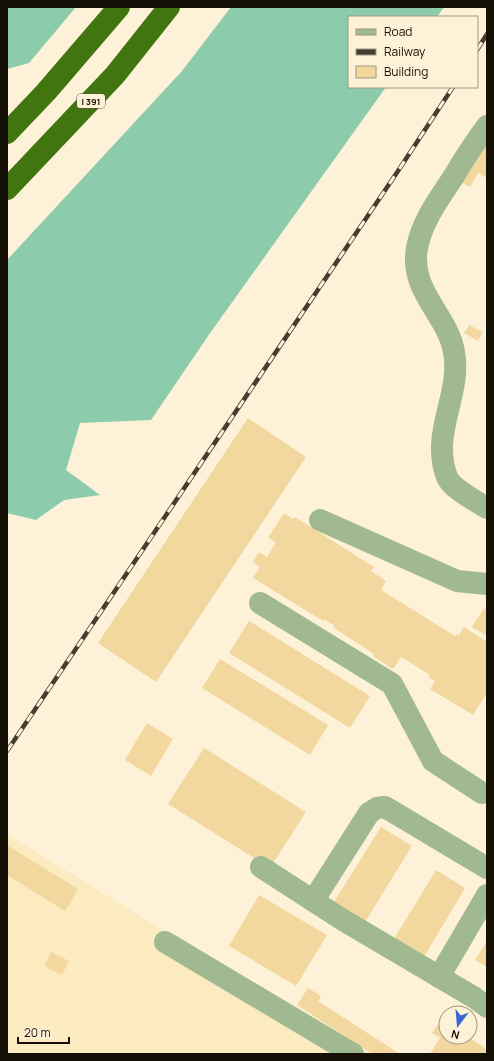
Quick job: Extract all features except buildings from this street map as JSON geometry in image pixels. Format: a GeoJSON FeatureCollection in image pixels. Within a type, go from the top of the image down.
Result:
{"type":"FeatureCollection","features":[{"type":"Feature","properties":{"kind":"highway"},"geometry":{"type":"LineString","coordinates":[[7,133],[46,92],[119,7]]}},
{"type":"Feature","properties":{"kind":"highway","name":"I 391"},"geometry":{"type":"LineString","coordinates":[[7,189],[115,75],[169,7]]}},
{"type":"Feature","properties":{"kind":"lane"},"geometry":{"type":"LineString","coordinates":[[487,126],[426,220],[418,240],[416,259],[418,275],[423,289],[452,340],[454,351],[455,372],[442,439],[442,460],[447,478],[453,486],[487,508]]}},
{"type":"Feature","properties":{"kind":"lane"},"geometry":{"type":"LineString","coordinates":[[320,520],[457,581],[487,584]]}},
{"type":"Feature","properties":{"kind":"lane"},"geometry":{"type":"LineString","coordinates":[[260,603],[392,684],[433,761],[485,792]]}},
{"type":"Feature","properties":{"kind":"lane"},"geometry":{"type":"LineString","coordinates":[[313,901],[369,813],[377,808],[385,807],[487,868]]}},
{"type":"Feature","properties":{"kind":"lane"},"geometry":{"type":"LineString","coordinates":[[261,867],[343,920],[487,1007]]}},
{"type":"Feature","properties":{"kind":"lane"},"geometry":{"type":"LineString","coordinates":[[439,977],[487,895]]}},
{"type":"Feature","properties":{"kind":"lane"},"geometry":{"type":"LineString","coordinates":[[164,942],[353,1054]]}},
{"type":"Feature","properties":{"kind":"shaded area"},"geometry":{"type":"Polygon","coordinates":[[[7,834],[187,945],[339,1054],[7,1054],[7,834]]]}},
{"type":"Feature","properties":{"kind":"green space"},"geometry":{"type":"Polygon","coordinates":[[[7,7],[76,7],[29,63],[7,69],[7,7]]]}},
{"type":"Feature","properties":{"kind":"green space"},"geometry":{"type":"Polygon","coordinates":[[[231,7],[444,7],[438,16],[348,16],[348,88],[385,88],[208,336],[151,420],[80,423],[66,470],[100,495],[64,500],[36,520],[7,513],[7,260],[182,71],[231,7]]]}},
{"type":"Feature","properties":{"kind":"railway"},"geometry":{"type":"LineString","coordinates":[[478,48],[487,34]]}},
{"type":"Feature","properties":{"kind":"railway"},"geometry":{"type":"LineString","coordinates":[[7,751],[452,88]]}}]}
